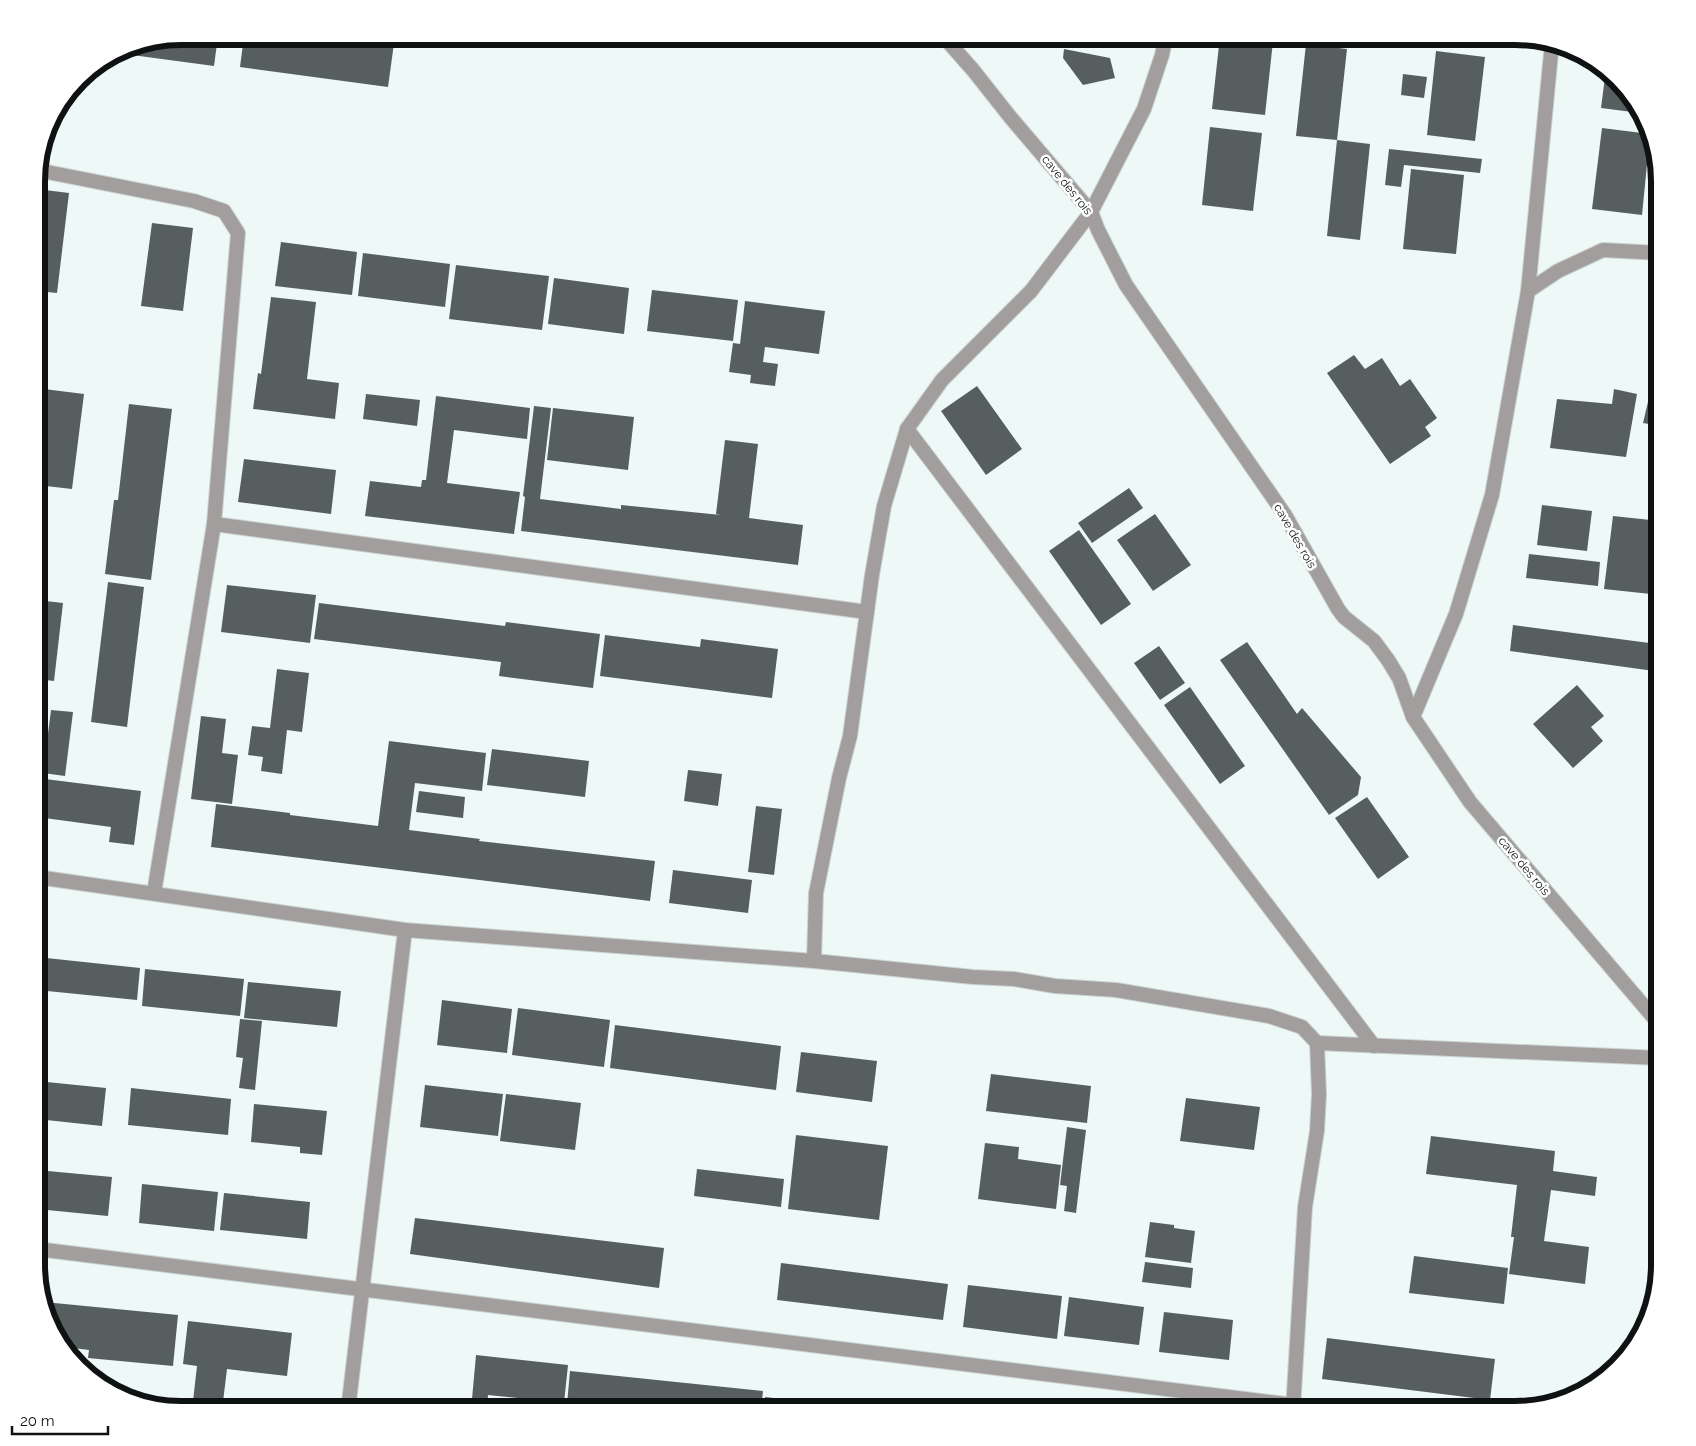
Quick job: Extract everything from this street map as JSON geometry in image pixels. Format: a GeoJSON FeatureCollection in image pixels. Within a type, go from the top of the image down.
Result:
{"type":"FeatureCollection","features":[{"type":"Feature","properties":{"kind":"street","name":"cave des rois"},"geometry":{"type":"LineString","coordinates":[[951,45],[1091,212],[1126,285],[1285,515],[1338,609],[1344,617],[1374,641],[1388,660],[1399,678],[1413,717],[1470,802],[1651,1014]]}},
{"type":"Feature","properties":{"kind":"street"},"geometry":{"type":"LineString","coordinates":[[814,961],[816,893],[839,778],[850,736],[884,506],[907,429],[942,380],[1031,291],[1091,212],[1144,109],[1164,45]]}},
{"type":"Feature","properties":{"kind":"street"},"geometry":{"type":"LineString","coordinates":[[1413,717],[1456,614],[1492,495],[1528,291],[1551,50]]}},
{"type":"Feature","properties":{"kind":"street"},"geometry":{"type":"LineString","coordinates":[[45,172],[194,201],[224,211],[238,233],[214,524],[154,893]]}},
{"type":"Feature","properties":{"kind":"street"},"geometry":{"type":"LineString","coordinates":[[1528,291],[1558,271],[1604,250],[1651,253]]}},
{"type":"Feature","properties":{"kind":"street"},"geometry":{"type":"LineString","coordinates":[[907,429],[1374,1046]]}},
{"type":"Feature","properties":{"kind":"street"},"geometry":{"type":"LineString","coordinates":[[214,524],[867,612]]}},
{"type":"Feature","properties":{"kind":"street"},"geometry":{"type":"LineString","coordinates":[[45,878],[405,930],[814,961],[973,977],[1014,979],[1055,986],[1116,990],[1269,1016],[1302,1027],[1317,1043],[1319,1094],[1317,1131],[1305,1207],[1294,1401]]}},
{"type":"Feature","properties":{"kind":"street"},"geometry":{"type":"LineString","coordinates":[[349,1401],[405,930]]}},
{"type":"Feature","properties":{"kind":"street"},"geometry":{"type":"LineString","coordinates":[[1317,1043],[1651,1058]]}},
{"type":"Feature","properties":{"kind":"street"},"geometry":{"type":"LineString","coordinates":[[45,1250],[1239,1401]]}},
{"type":"Feature","properties":{"kind":"building"},"geometry":{"type":"Polygon","coordinates":[[[172,45],[217,45],[214,66],[130,55],[172,45]]]}},
{"type":"Feature","properties":{"kind":"building"},"geometry":{"type":"Polygon","coordinates":[[[243,45],[394,45],[388,87],[240,67],[243,45]]]}},
{"type":"Feature","properties":{"kind":"building"},"geometry":{"type":"Polygon","coordinates":[[[1219,45],[1273,45],[1265,115],[1212,109],[1219,45]]]}},
{"type":"Feature","properties":{"kind":"building"},"geometry":{"type":"Polygon","coordinates":[[[1306,45],[1347,49],[1337,140],[1296,136],[1306,45]]]}},
{"type":"Feature","properties":{"kind":"building"},"geometry":{"type":"Polygon","coordinates":[[[1064,49],[1110,58],[1115,78],[1083,85],[1063,58],[1064,49]]]}},
{"type":"Feature","properties":{"kind":"building"},"geometry":{"type":"Polygon","coordinates":[[[1436,51],[1485,57],[1475,141],[1427,135],[1436,51]]]}},
{"type":"Feature","properties":{"kind":"building"},"geometry":{"type":"Polygon","coordinates":[[[1403,74],[1427,77],[1424,98],[1401,95],[1403,74]]]}},
{"type":"Feature","properties":{"kind":"building"},"geometry":{"type":"Polygon","coordinates":[[[1605,79],[1623,98],[1632,112],[1601,108],[1605,79]]]}},
{"type":"Feature","properties":{"kind":"building"},"geometry":{"type":"Polygon","coordinates":[[[1210,127],[1262,133],[1253,211],[1202,205],[1210,127]]]}},
{"type":"Feature","properties":{"kind":"building"},"geometry":{"type":"Polygon","coordinates":[[[1602,128],[1642,133],[1648,154],[1642,215],[1592,209],[1602,128]]]}},
{"type":"Feature","properties":{"kind":"building"},"geometry":{"type":"Polygon","coordinates":[[[1337,140],[1370,144],[1360,240],[1327,236],[1337,140]]]}},
{"type":"Feature","properties":{"kind":"building"},"geometry":{"type":"Polygon","coordinates":[[[1389,149],[1482,159],[1480,173],[1404,165],[1401,187],[1385,185],[1389,149]]]}},
{"type":"Feature","properties":{"kind":"building"},"geometry":{"type":"Polygon","coordinates":[[[1411,169],[1464,175],[1456,254],[1403,249],[1411,169]]]}},
{"type":"Feature","properties":{"kind":"building"},"geometry":{"type":"Polygon","coordinates":[[[45,190],[69,193],[57,293],[45,292],[45,190]]]}},
{"type":"Feature","properties":{"kind":"building"},"geometry":{"type":"Polygon","coordinates":[[[152,223],[193,228],[183,311],[141,306],[152,223]]]}},
{"type":"Feature","properties":{"kind":"building"},"geometry":{"type":"Polygon","coordinates":[[[281,242],[357,252],[352,295],[275,286],[281,242]]]}},
{"type":"Feature","properties":{"kind":"building"},"geometry":{"type":"Polygon","coordinates":[[[363,253],[450,264],[445,307],[358,296],[363,253]]]}},
{"type":"Feature","properties":{"kind":"building"},"geometry":{"type":"Polygon","coordinates":[[[456,265],[549,276],[542,330],[449,319],[456,265]]]}},
{"type":"Feature","properties":{"kind":"building"},"geometry":{"type":"Polygon","coordinates":[[[554,278],[629,288],[624,334],[548,324],[554,278]]]}},
{"type":"Feature","properties":{"kind":"building"},"geometry":{"type":"Polygon","coordinates":[[[652,290],[738,300],[733,341],[647,331],[652,290]]]}},
{"type":"Feature","properties":{"kind":"building"},"geometry":{"type":"Polygon","coordinates":[[[271,297],[316,302],[307,379],[339,383],[335,419],[253,409],[258,373],[261,374],[271,297]]]}},
{"type":"Feature","properties":{"kind":"building"},"geometry":{"type":"Polygon","coordinates":[[[745,301],[825,311],[819,354],[765,347],[763,362],[778,364],[775,386],[750,383],[751,375],[729,372],[733,343],[740,344],[745,301]]]}},
{"type":"Feature","properties":{"kind":"building"},"geometry":{"type":"Polygon","coordinates":[[[1354,355],[1365,369],[1382,358],[1400,386],[1410,379],[1437,418],[1425,427],[1431,436],[1390,464],[1327,373],[1354,355]]]}},
{"type":"Feature","properties":{"kind":"building"},"geometry":{"type":"Polygon","coordinates":[[[977,386],[1022,449],[986,475],[941,411],[977,386]]]}},
{"type":"Feature","properties":{"kind":"building"},"geometry":{"type":"Polygon","coordinates":[[[45,389],[84,394],[72,489],[45,486],[45,389]]]}},
{"type":"Feature","properties":{"kind":"building"},"geometry":{"type":"Polygon","coordinates":[[[1614,389],[1637,394],[1626,457],[1550,448],[1557,399],[1612,404],[1614,389]]]}},
{"type":"Feature","properties":{"kind":"building"},"geometry":{"type":"Polygon","coordinates":[[[1651,389],[1651,424],[1643,423],[1651,389]]]}},
{"type":"Feature","properties":{"kind":"building"},"geometry":{"type":"Polygon","coordinates":[[[366,394],[420,400],[417,426],[363,419],[366,394]]]}},
{"type":"Feature","properties":{"kind":"building"},"geometry":{"type":"Polygon","coordinates":[[[436,396],[530,408],[527,439],[454,430],[447,483],[520,492],[514,534],[365,516],[370,481],[421,487],[422,480],[426,480],[436,396]]]}},
{"type":"Feature","properties":{"kind":"building"},"geometry":{"type":"Polygon","coordinates":[[[129,404],[172,409],[151,580],[105,574],[114,500],[118,500],[129,404]]]}},
{"type":"Feature","properties":{"kind":"building"},"geometry":{"type":"Polygon","coordinates":[[[534,406],[551,408],[540,499],[621,509],[621,505],[721,515],[716,514],[725,440],[758,444],[749,518],[803,525],[798,565],[521,531],[525,497],[523,496],[534,406]]]}},
{"type":"Feature","properties":{"kind":"building"},"geometry":{"type":"Polygon","coordinates":[[[553,408],[634,417],[628,470],[547,460],[553,408]]]}},
{"type":"Feature","properties":{"kind":"building"},"geometry":{"type":"Polygon","coordinates":[[[244,459],[336,470],[331,514],[238,502],[244,459]]]}},
{"type":"Feature","properties":{"kind":"building"},"geometry":{"type":"Polygon","coordinates":[[[1129,488],[1143,508],[1092,543],[1078,523],[1129,488]]]}},
{"type":"Feature","properties":{"kind":"building"},"geometry":{"type":"Polygon","coordinates":[[[1542,505],[1592,511],[1587,551],[1537,545],[1542,505]]]}},
{"type":"Feature","properties":{"kind":"building"},"geometry":{"type":"Polygon","coordinates":[[[1155,514],[1191,565],[1153,591],[1117,540],[1155,514]]]}},
{"type":"Feature","properties":{"kind":"building"},"geometry":{"type":"Polygon","coordinates":[[[1613,516],[1651,520],[1651,594],[1604,589],[1613,516]]]}},
{"type":"Feature","properties":{"kind":"building"},"geometry":{"type":"Polygon","coordinates":[[[1079,530],[1131,604],[1101,625],[1049,551],[1079,530]]]}},
{"type":"Feature","properties":{"kind":"building"},"geometry":{"type":"Polygon","coordinates":[[[1529,554],[1600,562],[1598,586],[1526,578],[1529,554]]]}},
{"type":"Feature","properties":{"kind":"building"},"geometry":{"type":"Polygon","coordinates":[[[108,582],[144,587],[127,727],[91,722],[108,582]]]}},
{"type":"Feature","properties":{"kind":"building"},"geometry":{"type":"Polygon","coordinates":[[[227,585],[316,595],[310,643],[221,632],[227,585]]]}},
{"type":"Feature","properties":{"kind":"building"},"geometry":{"type":"Polygon","coordinates":[[[45,601],[63,603],[54,681],[45,680],[45,601]]]}},
{"type":"Feature","properties":{"kind":"building"},"geometry":{"type":"Polygon","coordinates":[[[319,603],[505,626],[506,622],[600,634],[593,688],[499,676],[501,662],[314,639],[319,603]]]}},
{"type":"Feature","properties":{"kind":"building"},"geometry":{"type":"Polygon","coordinates":[[[1513,625],[1651,643],[1651,671],[1510,651],[1513,625]]]}},
{"type":"Feature","properties":{"kind":"building"},"geometry":{"type":"Polygon","coordinates":[[[605,635],[700,647],[701,639],[778,649],[772,698],[600,676],[605,635]]]}},
{"type":"Feature","properties":{"kind":"building"},"geometry":{"type":"Polygon","coordinates":[[[1247,642],[1297,714],[1302,708],[1361,777],[1358,795],[1329,815],[1220,660],[1247,642]]]}},
{"type":"Feature","properties":{"kind":"building"},"geometry":{"type":"Polygon","coordinates":[[[1159,646],[1185,683],[1160,700],[1134,663],[1159,646]]]}},
{"type":"Feature","properties":{"kind":"building"},"geometry":{"type":"Polygon","coordinates":[[[277,669],[309,673],[302,732],[287,730],[282,774],[261,771],[263,757],[248,755],[252,726],[270,728],[277,669]]]}},
{"type":"Feature","properties":{"kind":"building"},"geometry":{"type":"Polygon","coordinates":[[[1577,685],[1604,716],[1591,727],[1603,741],[1573,768],[1533,724],[1577,685]]]}},
{"type":"Feature","properties":{"kind":"building"},"geometry":{"type":"Polygon","coordinates":[[[1190,687],[1245,766],[1220,784],[1164,705],[1190,687]]]}},
{"type":"Feature","properties":{"kind":"building"},"geometry":{"type":"Polygon","coordinates":[[[51,710],[73,712],[65,776],[45,773],[45,757],[51,710]]]}},
{"type":"Feature","properties":{"kind":"building"},"geometry":{"type":"Polygon","coordinates":[[[201,716],[226,719],[222,753],[238,755],[232,804],[191,799],[201,716]]]}},
{"type":"Feature","properties":{"kind":"building"},"geometry":{"type":"Polygon","coordinates":[[[389,741],[486,753],[482,791],[415,783],[409,830],[480,839],[479,841],[655,861],[650,901],[211,847],[216,804],[378,826],[389,741]]]}},
{"type":"Feature","properties":{"kind":"building"},"geometry":{"type":"Polygon","coordinates":[[[492,749],[589,761],[585,797],[487,785],[492,749]]]}},
{"type":"Feature","properties":{"kind":"building"},"geometry":{"type":"Polygon","coordinates":[[[688,770],[722,774],[718,806],[684,801],[688,770]]]}},
{"type":"Feature","properties":{"kind":"building"},"geometry":{"type":"Polygon","coordinates":[[[45,779],[141,791],[134,845],[109,842],[111,827],[45,818],[45,779]]]}},
{"type":"Feature","properties":{"kind":"building"},"geometry":{"type":"Polygon","coordinates":[[[419,791],[465,797],[463,818],[416,812],[419,791]]]}},
{"type":"Feature","properties":{"kind":"building"},"geometry":{"type":"Polygon","coordinates":[[[1367,797],[1409,857],[1378,879],[1335,818],[1367,797]]]}},
{"type":"Feature","properties":{"kind":"building"},"geometry":{"type":"Polygon","coordinates":[[[756,806],[782,809],[774,875],[748,872],[756,806]]]}},
{"type":"Feature","properties":{"kind":"building"},"geometry":{"type":"Polygon","coordinates":[[[673,870],[752,880],[748,913],[669,903],[673,870]]]}},
{"type":"Feature","properties":{"kind":"building"},"geometry":{"type":"Polygon","coordinates":[[[45,958],[140,968],[137,1000],[45,991],[45,958]]]}},
{"type":"Feature","properties":{"kind":"building"},"geometry":{"type":"Polygon","coordinates":[[[145,969],[244,979],[240,1016],[142,1006],[145,969]]]}},
{"type":"Feature","properties":{"kind":"building"},"geometry":{"type":"Polygon","coordinates":[[[248,982],[341,991],[337,1027],[244,1018],[248,982]]]}},
{"type":"Feature","properties":{"kind":"building"},"geometry":{"type":"Polygon","coordinates":[[[442,1000],[512,1009],[507,1053],[437,1045],[442,1000]]]}},
{"type":"Feature","properties":{"kind":"building"},"geometry":{"type":"Polygon","coordinates":[[[518,1008],[610,1020],[604,1067],[512,1055],[518,1008]]]}},
{"type":"Feature","properties":{"kind":"building"},"geometry":{"type":"Polygon","coordinates":[[[240,1019],[262,1021],[255,1090],[239,1088],[243,1058],[236,1057],[240,1019]]]}},
{"type":"Feature","properties":{"kind":"building"},"geometry":{"type":"Polygon","coordinates":[[[615,1025],[781,1046],[776,1090],[610,1068],[615,1025]]]}},
{"type":"Feature","properties":{"kind":"building"},"geometry":{"type":"Polygon","coordinates":[[[801,1052],[877,1061],[872,1102],[796,1092],[801,1052]]]}},
{"type":"Feature","properties":{"kind":"building"},"geometry":{"type":"Polygon","coordinates":[[[991,1074],[1091,1086],[1087,1123],[986,1111],[991,1074]]]}},
{"type":"Feature","properties":{"kind":"building"},"geometry":{"type":"Polygon","coordinates":[[[45,1082],[106,1088],[102,1126],[45,1120],[45,1082]]]}},
{"type":"Feature","properties":{"kind":"building"},"geometry":{"type":"Polygon","coordinates":[[[425,1085],[503,1094],[498,1136],[420,1127],[425,1085]]]}},
{"type":"Feature","properties":{"kind":"building"},"geometry":{"type":"Polygon","coordinates":[[[131,1088],[231,1099],[228,1135],[128,1125],[131,1088]]]}},
{"type":"Feature","properties":{"kind":"building"},"geometry":{"type":"Polygon","coordinates":[[[506,1094],[581,1103],[575,1150],[500,1141],[506,1094]]]}},
{"type":"Feature","properties":{"kind":"building"},"geometry":{"type":"Polygon","coordinates":[[[1186,1098],[1260,1107],[1254,1150],[1180,1141],[1186,1098]]]}},
{"type":"Feature","properties":{"kind":"building"},"geometry":{"type":"Polygon","coordinates":[[[254,1104],[327,1111],[322,1155],[300,1153],[300,1147],[251,1142],[254,1104]]]}},
{"type":"Feature","properties":{"kind":"building"},"geometry":{"type":"Polygon","coordinates":[[[1067,1127],[1086,1130],[1076,1213],[1064,1211],[1067,1186],[1060,1185],[1067,1127]]]}},
{"type":"Feature","properties":{"kind":"building"},"geometry":{"type":"Polygon","coordinates":[[[796,1135],[888,1146],[879,1220],[788,1209],[796,1135]]]}},
{"type":"Feature","properties":{"kind":"building"},"geometry":{"type":"Polygon","coordinates":[[[1431,1136],[1555,1151],[1553,1171],[1597,1177],[1595,1196],[1551,1190],[1544,1241],[1589,1247],[1585,1284],[1509,1274],[1514,1237],[1511,1237],[1517,1185],[1426,1174],[1431,1136]]]}},
{"type":"Feature","properties":{"kind":"building"},"geometry":{"type":"Polygon","coordinates":[[[985,1143],[1019,1147],[1018,1159],[1061,1165],[1056,1209],[978,1199],[985,1143]]]}},
{"type":"Feature","properties":{"kind":"building"},"geometry":{"type":"Polygon","coordinates":[[[697,1169],[784,1179],[781,1207],[694,1196],[697,1169]]]}},
{"type":"Feature","properties":{"kind":"building"},"geometry":{"type":"Polygon","coordinates":[[[45,1171],[112,1177],[108,1216],[45,1210],[45,1171]]]}},
{"type":"Feature","properties":{"kind":"building"},"geometry":{"type":"Polygon","coordinates":[[[142,1184],[218,1192],[214,1231],[139,1223],[142,1184]]]}},
{"type":"Feature","properties":{"kind":"building"},"geometry":{"type":"Polygon","coordinates":[[[224,1193],[310,1202],[307,1239],[220,1230],[224,1193]]]}},
{"type":"Feature","properties":{"kind":"building"},"geometry":{"type":"Polygon","coordinates":[[[415,1218],[664,1248],[659,1288],[410,1254],[415,1218]]]}},
{"type":"Feature","properties":{"kind":"building"},"geometry":{"type":"Polygon","coordinates":[[[1150,1222],[1174,1225],[1174,1228],[1195,1231],[1191,1263],[1145,1257],[1150,1222]]]}},
{"type":"Feature","properties":{"kind":"building"},"geometry":{"type":"Polygon","coordinates":[[[1414,1256],[1508,1268],[1504,1304],[1409,1293],[1414,1256]]]}},
{"type":"Feature","properties":{"kind":"building"},"geometry":{"type":"Polygon","coordinates":[[[1145,1262],[1193,1268],[1191,1288],[1142,1282],[1145,1262]]]}},
{"type":"Feature","properties":{"kind":"building"},"geometry":{"type":"Polygon","coordinates":[[[781,1263],[948,1284],[943,1320],[777,1300],[781,1263]]]}},
{"type":"Feature","properties":{"kind":"building"},"geometry":{"type":"Polygon","coordinates":[[[968,1285],[1062,1296],[1057,1339],[963,1327],[968,1285]]]}},
{"type":"Feature","properties":{"kind":"building"},"geometry":{"type":"Polygon","coordinates":[[[1069,1297],[1144,1307],[1139,1345],[1064,1336],[1069,1297]]]}},
{"type":"Feature","properties":{"kind":"building"},"geometry":{"type":"Polygon","coordinates":[[[51,1303],[178,1315],[173,1366],[88,1358],[89,1350],[73,1348],[59,1325],[51,1303]]]}},
{"type":"Feature","properties":{"kind":"building"},"geometry":{"type":"Polygon","coordinates":[[[1164,1312],[1233,1320],[1229,1360],[1159,1352],[1164,1312]]]}},
{"type":"Feature","properties":{"kind":"building"},"geometry":{"type":"Polygon","coordinates":[[[188,1321],[292,1333],[287,1376],[227,1369],[223,1401],[193,1401],[197,1366],[183,1364],[188,1321]]]}},
{"type":"Feature","properties":{"kind":"building"},"geometry":{"type":"Polygon","coordinates":[[[1327,1338],[1495,1359],[1490,1400],[1322,1379],[1327,1338]]]}},
{"type":"Feature","properties":{"kind":"building"},"geometry":{"type":"Polygon","coordinates":[[[476,1355],[568,1365],[564,1401],[488,1395],[488,1401],[472,1401],[476,1355]]]}},
{"type":"Feature","properties":{"kind":"building"},"geometry":{"type":"Polygon","coordinates":[[[570,1371],[763,1391],[762,1401],[567,1401],[570,1371]]]}},
{"type":"Feature","properties":{"kind":"building"},"geometry":{"type":"Polygon","coordinates":[[[765,1397],[791,1400],[791,1401],[764,1401],[765,1397]]]}}]}
